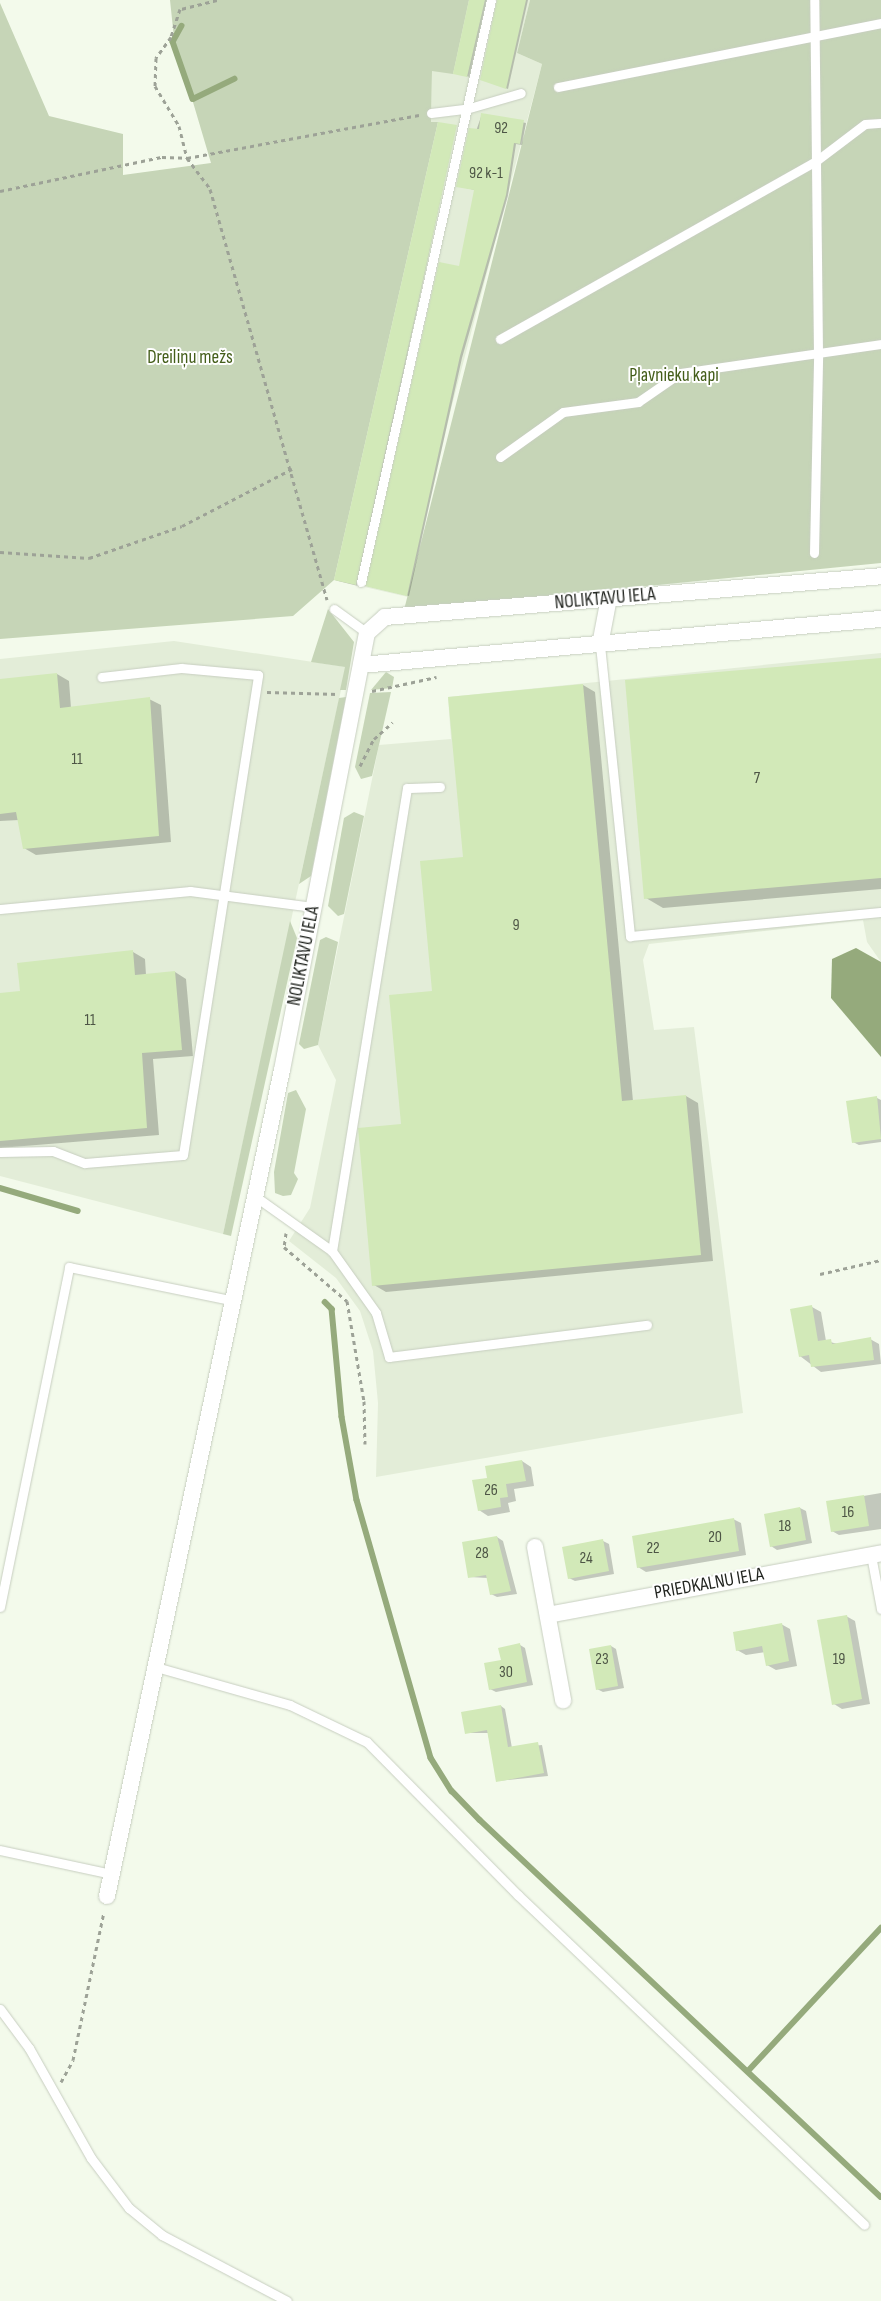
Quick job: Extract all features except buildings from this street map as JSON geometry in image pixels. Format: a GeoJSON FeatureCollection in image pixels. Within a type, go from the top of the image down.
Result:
{"type":"FeatureCollection","features":[{"type":"Feature","properties":{"kind":"street","name":"NOLIKTAVU IELA"},"geometry":{"type":"LineString","coordinates":[[107,1896],[256,1197],[367,633],[385,617],[881,576]]}},
{"type":"Feature","properties":{"kind":"street"},"geometry":{"type":"LineString","coordinates":[[600,645],[609,598]]}},
{"type":"Feature","properties":{"kind":"street"},"geometry":{"type":"LineString","coordinates":[[362,665],[881,619]]}},
{"type":"Feature","properties":{"kind":"street"},"geometry":{"type":"LineString","coordinates":[[534,1547],[563,1700]]}},
{"type":"Feature","properties":{"kind":"street","name":"PRIEDKALNU IELA"},"geometry":{"type":"LineString","coordinates":[[548,1614],[876,1554]]}},
{"type":"Feature","properties":{"kind":"lane"},"geometry":{"type":"LineString","coordinates":[[361,582],[466,108],[492,0]]}},
{"type":"Feature","properties":{"kind":"lane"},"geometry":{"type":"LineString","coordinates":[[814,0],[818,354],[814,554]]}},
{"type":"Feature","properties":{"kind":"lane"},"geometry":{"type":"LineString","coordinates":[[558,87],[881,23]]}},
{"type":"Feature","properties":{"kind":"lane"},"geometry":{"type":"LineString","coordinates":[[431,113],[466,108],[521,92]]}},
{"type":"Feature","properties":{"kind":"lane"},"geometry":{"type":"LineString","coordinates":[[500,338],[816,161],[865,124],[881,123]]}},
{"type":"Feature","properties":{"kind":"lane"},"geometry":{"type":"LineString","coordinates":[[500,457],[563,412],[638,402],[680,373],[881,344]]}},
{"type":"Feature","properties":{"kind":"lane"},"geometry":{"type":"LineString","coordinates":[[334,609],[367,633]]}},
{"type":"Feature","properties":{"kind":"lane"},"geometry":{"type":"LineString","coordinates":[[600,645],[630,936],[881,912]]}},
{"type":"Feature","properties":{"kind":"lane"},"geometry":{"type":"LineString","coordinates":[[0,1152],[53,1151],[85,1162],[183,1155],[226,893],[258,675],[181,668],[102,677]]}},
{"type":"Feature","properties":{"kind":"lane"},"geometry":{"type":"LineString","coordinates":[[332,1251],[407,788],[440,787]]}},
{"type":"Feature","properties":{"kind":"lane"},"geometry":{"type":"LineString","coordinates":[[0,909],[190,891],[226,893],[313,907]]}},
{"type":"Feature","properties":{"kind":"lane"},"geometry":{"type":"LineString","coordinates":[[256,1197],[296,1229],[332,1251],[376,1313],[388,1356],[647,1325]]}},
{"type":"Feature","properties":{"kind":"lane"},"geometry":{"type":"LineString","coordinates":[[0,1607],[69,1267],[234,1301]]}},
{"type":"Feature","properties":{"kind":"lane","name":"PRIEDKALNU IELA"},"geometry":{"type":"LineString","coordinates":[[876,1554],[881,1610]]}},
{"type":"Feature","properties":{"kind":"lane"},"geometry":{"type":"LineString","coordinates":[[156,1667],[290,1704],[367,1742],[518,1895],[864,2225]]}},
{"type":"Feature","properties":{"kind":"lane"},"geometry":{"type":"LineString","coordinates":[[0,1850],[112,1874]]}},
{"type":"Feature","properties":{"kind":"lane"},"geometry":{"type":"LineString","coordinates":[[0,2009],[30,2048],[91,2158],[129,2208],[162,2235],[287,2301]]}},
{"type":"Feature","properties":{"kind":"path"},"geometry":{"type":"LineString","coordinates":[[217,0],[180,9],[171,37],[156,58],[155,86],[179,126],[187,158],[210,189],[315,548],[323,594],[334,609]]}},
{"type":"Feature","properties":{"kind":"path"},"geometry":{"type":"LineString","coordinates":[[0,192],[162,157],[187,158],[431,113]]}},
{"type":"Feature","properties":{"kind":"path"},"geometry":{"type":"LineString","coordinates":[[0,552],[89,558],[182,526],[292,469]]}},
{"type":"Feature","properties":{"kind":"path"},"geometry":{"type":"LineString","coordinates":[[256,690],[302,696],[392,690],[436,676]]}},
{"type":"Feature","properties":{"kind":"path"},"geometry":{"type":"LineString","coordinates":[[339,779],[356,774],[374,739],[393,722]]}},
{"type":"Feature","properties":{"kind":"path"},"geometry":{"type":"LineString","coordinates":[[288,1222],[284,1247],[346,1301],[364,1401],[365,1444]]}},
{"type":"Feature","properties":{"kind":"path"},"geometry":{"type":"LineString","coordinates":[[820,1274],[881,1260]]}},
{"type":"Feature","properties":{"kind":"path"},"geometry":{"type":"LineString","coordinates":[[55,2093],[74,2060],[107,1896]]}},
{"type":"Feature","properties":{"kind":"shaded area"},"geometry":{"type":"Polygon","coordinates":[[[469,0],[530,0],[517,53],[542,64],[451,409],[408,597],[334,580],[438,122],[431,122],[432,71],[469,0]]]}},
{"type":"Feature","properties":{"kind":"shaded area"},"geometry":{"type":"Polygon","coordinates":[[[174,641],[346,667],[223,1234],[0,1176],[0,659],[174,641]]]}},
{"type":"Feature","properties":{"kind":"shaded area"},"geometry":{"type":"Polygon","coordinates":[[[881,653],[881,962],[867,942],[863,920],[649,944],[643,960],[654,1030],[694,1027],[743,1413],[376,1477],[378,1403],[373,1351],[360,1311],[336,1278],[289,1241],[310,1208],[336,1080],[318,1045],[379,745],[451,739],[448,697],[881,653]]]}},
{"type":"Feature","properties":{"kind":"shaded area"},"geometry":{"type":"Polygon","coordinates":[[[856,948],[881,962],[881,1057],[831,998],[832,959],[856,948]]]}},
{"type":"Feature","properties":{"kind":"green space","name":"Dreiliņu mežs"},"geometry":{"type":"Polygon","coordinates":[[[170,0],[469,0],[453,74],[432,71],[431,122],[438,122],[334,580],[293,616],[0,639],[0,3],[49,116],[123,134],[123,175],[211,163],[174,38],[170,0]]]}},
{"type":"Feature","properties":{"kind":"green space","name":"Pļavnieku kapi"},"geometry":{"type":"Polygon","coordinates":[[[530,0],[881,0],[881,563],[404,610],[542,64],[517,53],[530,0]]]}},
{"type":"Feature","properties":{"kind":"green space"},"geometry":{"type":"Polygon","coordinates":[[[328,609],[354,642],[346,690],[340,690],[345,667],[311,662],[328,609]]]}},
{"type":"Feature","properties":{"kind":"green space"},"geometry":{"type":"Polygon","coordinates":[[[386,672],[394,677],[392,688],[371,690],[386,672]]]}},
{"type":"Feature","properties":{"kind":"green space"},"geometry":{"type":"Polygon","coordinates":[[[391,692],[372,776],[361,779],[355,767],[370,693],[391,692]]]}},
{"type":"Feature","properties":{"kind":"green space"},"geometry":{"type":"Polygon","coordinates":[[[346,697],[311,876],[299,884],[339,698],[346,697]]]}},
{"type":"Feature","properties":{"kind":"green space"},"geometry":{"type":"Polygon","coordinates":[[[354,812],[364,816],[344,914],[338,916],[328,906],[344,818],[354,812]]]}},
{"type":"Feature","properties":{"kind":"green space"},"geometry":{"type":"Polygon","coordinates":[[[290,921],[297,938],[231,1236],[223,1234],[290,921]]]}},
{"type":"Feature","properties":{"kind":"green space"},"geometry":{"type":"Polygon","coordinates":[[[326,937],[338,942],[318,1045],[304,1049],[299,1044],[320,940],[326,937]]]}},
{"type":"Feature","properties":{"kind":"green space"},"geometry":{"type":"Polygon","coordinates":[[[296,1090],[306,1109],[294,1173],[298,1179],[291,1195],[283,1196],[275,1193],[274,1172],[288,1093],[296,1090]]]}},
{"type":"Feature","properties":{"kind":"waterway"},"geometry":{"type":"LineString","coordinates":[[182,26],[173,42],[193,99],[234,79]]}},
{"type":"Feature","properties":{"kind":"waterway"},"geometry":{"type":"LineString","coordinates":[[0,1188],[78,1211]]}},
{"type":"Feature","properties":{"kind":"waterway"},"geometry":{"type":"LineString","coordinates":[[325,1302],[332,1309],[342,1417],[357,1500],[431,1758],[452,1791],[480,1820],[881,2197]]}},
{"type":"Feature","properties":{"kind":"waterway"},"geometry":{"type":"LineString","coordinates":[[748,2071],[881,1928]]}}]}
